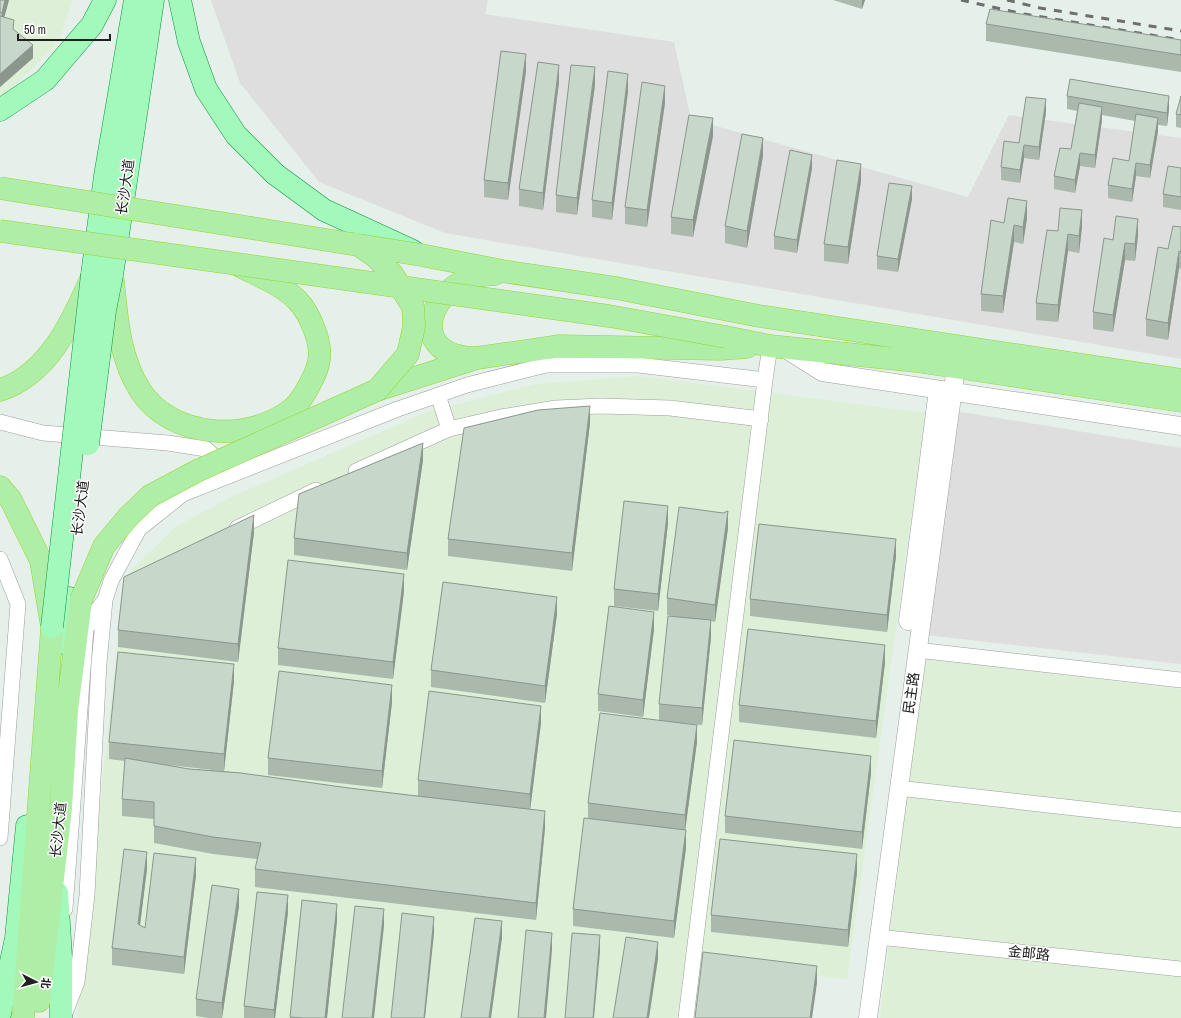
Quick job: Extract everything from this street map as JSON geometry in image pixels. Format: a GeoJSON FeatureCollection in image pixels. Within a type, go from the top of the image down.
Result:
{"type":"FeatureCollection","features":[{"type":"Feature","properties":{"kind":"highway"},"geometry":{"type":"LineString","coordinates":[[0,188],[357,244],[508,272],[616,288],[759,316],[1181,380]]}},
{"type":"Feature","properties":{"kind":"highway"},"geometry":{"type":"LineString","coordinates":[[0,231],[609,316],[724,343]]}},
{"type":"Feature","properties":{"kind":"highway"},"geometry":{"type":"LineString","coordinates":[[357,244],[376,257],[393,274],[413,308],[414,326],[408,354],[377,390]]}},
{"type":"Feature","properties":{"kind":"highway"},"geometry":{"type":"LineString","coordinates":[[102,275],[120,343],[129,369],[141,391],[157,409],[176,421],[200,429],[222,431],[254,429],[293,409],[305,395],[318,369],[320,345],[310,319],[298,300],[281,286],[235,264]]}},
{"type":"Feature","properties":{"kind":"highway"},"geometry":{"type":"LineString","coordinates":[[508,272],[472,277],[457,284],[434,308],[430,323],[438,344],[447,352],[459,357],[477,358],[560,346],[724,343],[777,346],[956,367],[1181,401]]}},
{"type":"Feature","properties":{"kind":"highway"},"geometry":{"type":"LineString","coordinates":[[0,390],[24,378],[46,358],[62,338],[75,315],[102,275]]}},
{"type":"Feature","properties":{"kind":"highway","name":"长沙大道"},"geometry":{"type":"LineString","coordinates":[[23,1018],[39,928],[56,851],[73,715],[75,599],[104,546],[128,517],[150,496],[197,471],[377,390],[477,358]]}},
{"type":"Feature","properties":{"kind":"highway","name":"长沙大道"},"geometry":{"type":"LineString","coordinates":[[0,487],[11,500],[41,561],[52,627],[44,730],[37,1018]]}},
{"type":"Feature","properties":{"kind":"main road"},"geometry":{"type":"LineString","coordinates":[[0,110],[46,80],[92,25],[105,0]]}},
{"type":"Feature","properties":{"kind":"main road"},"geometry":{"type":"LineString","coordinates":[[52,627],[102,275],[105,176],[135,0]]}},
{"type":"Feature","properties":{"kind":"main road","name":"长沙大道"},"geometry":{"type":"LineString","coordinates":[[75,599],[105,310],[102,275],[153,0]]}},
{"type":"Feature","properties":{"kind":"main road"},"geometry":{"type":"LineString","coordinates":[[180,0],[189,42],[206,89],[236,135],[275,174],[324,210],[421,255]]}},
{"type":"Feature","properties":{"kind":"main road"},"geometry":{"type":"LineString","coordinates":[[0,1014],[16,938],[32,772],[44,730]]}},
{"type":"Feature","properties":{"kind":"main road"},"geometry":{"type":"LineString","coordinates":[[56,851],[62,1018]]}},
{"type":"Feature","properties":{"kind":"street"},"geometry":{"type":"LineString","coordinates":[[686,1018],[765,380],[777,346],[822,372],[1181,426]]}},
{"type":"Feature","properties":{"kind":"street"},"geometry":{"type":"LineString","coordinates":[[61,958],[73,715],[86,629],[106,594],[139,529],[183,494],[398,409],[467,385],[546,365],[638,365],[765,380]]}},
{"type":"Feature","properties":{"kind":"street","name":"民主路"},"geometry":{"type":"LineString","coordinates":[[857,1018],[945,391],[956,367]]}},
{"type":"Feature","properties":{"kind":"street","name":"民主路"},"geometry":{"type":"LineString","coordinates":[[868,1018],[917,650],[945,391]]}},
{"type":"Feature","properties":{"kind":"street"},"geometry":{"type":"LineString","coordinates":[[438,395],[449,429]]}},
{"type":"Feature","properties":{"kind":"street"},"geometry":{"type":"LineString","coordinates":[[342,478],[449,429],[501,417],[556,408],[601,406],[670,408],[761,419]]}},
{"type":"Feature","properties":{"kind":"street"},"geometry":{"type":"LineString","coordinates":[[0,422],[43,432],[206,449],[234,474]]}},
{"type":"Feature","properties":{"kind":"street"},"geometry":{"type":"LineString","coordinates":[[224,533],[328,484]]}},
{"type":"Feature","properties":{"kind":"street"},"geometry":{"type":"LineString","coordinates":[[0,559],[18,604],[0,838]]}},
{"type":"Feature","properties":{"kind":"street"},"geometry":{"type":"LineString","coordinates":[[106,594],[129,580]]}},
{"type":"Feature","properties":{"kind":"street"},"geometry":{"type":"LineString","coordinates":[[62,1018],[77,982],[87,895],[99,663],[106,594]]}},
{"type":"Feature","properties":{"kind":"street"},"geometry":{"type":"LineString","coordinates":[[917,650],[1181,680]]}},
{"type":"Feature","properties":{"kind":"street"},"geometry":{"type":"LineString","coordinates":[[898,788],[1181,820]]}},
{"type":"Feature","properties":{"kind":"street","name":"金邮路"},"geometry":{"type":"LineString","coordinates":[[878,937],[1181,969]]}},
{"type":"Feature","properties":{"kind":"shaded area"},"geometry":{"type":"Polygon","coordinates":[[[0,0],[73,0],[59,42],[9,92],[0,95],[0,0]]]}},
{"type":"Feature","properties":{"kind":"shaded area"},"geometry":{"type":"Polygon","coordinates":[[[211,0],[488,0],[485,14],[674,42],[691,119],[968,197],[1009,115],[1181,138],[1181,359],[445,233],[319,182],[240,83],[211,0]]]}},
{"type":"Feature","properties":{"kind":"shaded area"},"geometry":{"type":"Polygon","coordinates":[[[640,376],[926,413],[847,980],[700,959],[693,1018],[77,1018],[122,597],[131,570],[175,527],[235,495],[427,412],[535,384],[640,376]]]}},
{"type":"Feature","properties":{"kind":"shaded area"},"geometry":{"type":"Polygon","coordinates":[[[956,411],[1181,448],[1181,664],[926,635],[956,411]]]}},
{"type":"Feature","properties":{"kind":"shaded area"},"geometry":{"type":"Polygon","coordinates":[[[923,658],[1181,689],[1181,1018],[880,1018],[923,658]]]}},
{"type":"Feature","properties":{"kind":"building"},"geometry":{"type":"Polygon","coordinates":[[[0,0],[5,0],[2,13],[0,12],[0,0]]]}},
{"type":"Feature","properties":{"kind":"building"},"geometry":{"type":"Polygon","coordinates":[[[990,9],[1181,40],[1181,55],[986,24],[990,9]]]}},
{"type":"Feature","properties":{"kind":"building"},"geometry":{"type":"Polygon","coordinates":[[[0,16],[14,20],[13,29],[33,45],[0,74],[0,16]]]}},
{"type":"Feature","properties":{"kind":"building"},"geometry":{"type":"Polygon","coordinates":[[[501,51],[526,54],[508,183],[484,180],[501,51]]]}},
{"type":"Feature","properties":{"kind":"building"},"geometry":{"type":"Polygon","coordinates":[[[538,62],[559,65],[543,193],[519,189],[538,62]]]}},
{"type":"Feature","properties":{"kind":"building"},"geometry":{"type":"Polygon","coordinates":[[[571,65],[595,67],[577,198],[556,195],[571,65]]]}},
{"type":"Feature","properties":{"kind":"building"},"geometry":{"type":"Polygon","coordinates":[[[608,71],[628,74],[612,203],[592,200],[608,71]]]}},
{"type":"Feature","properties":{"kind":"building"},"geometry":{"type":"Polygon","coordinates":[[[1070,79],[1169,96],[1167,113],[1067,96],[1070,79]]]}},
{"type":"Feature","properties":{"kind":"building"},"geometry":{"type":"Polygon","coordinates":[[[642,82],[665,86],[647,210],[625,207],[642,82]]]}},
{"type":"Feature","properties":{"kind":"building"},"geometry":{"type":"Polygon","coordinates":[[[1181,96],[1181,115],[1176,114],[1181,96]]]}},
{"type":"Feature","properties":{"kind":"building"},"geometry":{"type":"Polygon","coordinates":[[[1026,97],[1046,99],[1039,147],[1024,145],[1020,170],[1001,167],[1004,141],[1019,143],[1026,97]]]}},
{"type":"Feature","properties":{"kind":"building"},"geometry":{"type":"Polygon","coordinates":[[[1079,103],[1102,107],[1095,155],[1080,153],[1075,180],[1054,176],[1060,148],[1071,149],[1079,103]]]}},
{"type":"Feature","properties":{"kind":"building"},"geometry":{"type":"Polygon","coordinates":[[[1136,114],[1158,118],[1150,165],[1136,163],[1132,189],[1108,185],[1113,158],[1129,161],[1136,114]]]}},
{"type":"Feature","properties":{"kind":"building"},"geometry":{"type":"Polygon","coordinates":[[[689,115],[713,118],[693,220],[671,217],[689,115]]]}},
{"type":"Feature","properties":{"kind":"building"},"geometry":{"type":"Polygon","coordinates":[[[742,134],[763,138],[747,231],[725,226],[742,134]]]}},
{"type":"Feature","properties":{"kind":"building"},"geometry":{"type":"Polygon","coordinates":[[[790,150],[812,155],[797,240],[774,236],[790,150]]]}},
{"type":"Feature","properties":{"kind":"building"},"geometry":{"type":"Polygon","coordinates":[[[837,160],[861,164],[848,247],[824,244],[837,160]]]}},
{"type":"Feature","properties":{"kind":"building"},"geometry":{"type":"Polygon","coordinates":[[[1168,166],[1181,168],[1181,197],[1163,194],[1168,166]]]}},
{"type":"Feature","properties":{"kind":"building"},"geometry":{"type":"Polygon","coordinates":[[[889,183],[912,186],[898,259],[877,256],[889,183]]]}},
{"type":"Feature","properties":{"kind":"building"},"geometry":{"type":"Polygon","coordinates":[[[1008,198],[1027,201],[1023,227],[1014,225],[1003,296],[981,294],[991,220],[1004,223],[1008,198]]]}},
{"type":"Feature","properties":{"kind":"building"},"geometry":{"type":"Polygon","coordinates":[[[1060,208],[1082,210],[1079,236],[1068,234],[1058,305],[1036,303],[1047,230],[1058,231],[1060,208]]]}},
{"type":"Feature","properties":{"kind":"building"},"geometry":{"type":"Polygon","coordinates":[[[1116,216],[1138,219],[1135,244],[1125,243],[1113,315],[1093,312],[1104,238],[1113,240],[1116,216]]]}},
{"type":"Feature","properties":{"kind":"building"},"geometry":{"type":"Polygon","coordinates":[[[1173,226],[1181,227],[1181,252],[1179,251],[1168,323],[1146,319],[1158,247],[1168,249],[1173,226]]]}},
{"type":"Feature","properties":{"kind":"building"},"geometry":{"type":"Polygon","coordinates":[[[590,406],[572,553],[448,539],[464,428],[538,410],[590,406]]]}},
{"type":"Feature","properties":{"kind":"building"},"geometry":{"type":"Polygon","coordinates":[[[423,443],[407,553],[294,538],[299,494],[423,443]]]}},
{"type":"Feature","properties":{"kind":"building"},"geometry":{"type":"Polygon","coordinates":[[[624,501],[668,506],[658,594],[614,589],[624,501]]]}},
{"type":"Feature","properties":{"kind":"building"},"geometry":{"type":"Polygon","coordinates":[[[679,507],[723,513],[728,511],[715,605],[667,598],[679,507]]]}},
{"type":"Feature","properties":{"kind":"building"},"geometry":{"type":"Polygon","coordinates":[[[254,515],[238,644],[118,630],[124,577],[254,515]]]}},
{"type":"Feature","properties":{"kind":"building"},"geometry":{"type":"Polygon","coordinates":[[[759,524],[896,539],[887,615],[750,599],[759,524]]]}},
{"type":"Feature","properties":{"kind":"building"},"geometry":{"type":"Polygon","coordinates":[[[288,560],[404,574],[393,662],[278,648],[288,560]]]}},
{"type":"Feature","properties":{"kind":"building"},"geometry":{"type":"Polygon","coordinates":[[[443,582],[557,597],[545,686],[431,670],[443,582]]]}},
{"type":"Feature","properties":{"kind":"building"},"geometry":{"type":"Polygon","coordinates":[[[609,606],[654,612],[643,700],[598,694],[609,606]]]}},
{"type":"Feature","properties":{"kind":"building"},"geometry":{"type":"Polygon","coordinates":[[[668,616],[711,620],[702,708],[659,704],[668,616]]]}},
{"type":"Feature","properties":{"kind":"building"},"geometry":{"type":"Polygon","coordinates":[[[748,629],[885,645],[876,721],[739,705],[748,629]]]}},
{"type":"Feature","properties":{"kind":"building"},"geometry":{"type":"Polygon","coordinates":[[[118,652],[234,664],[224,754],[109,742],[118,652]]]}},
{"type":"Feature","properties":{"kind":"building"},"geometry":{"type":"Polygon","coordinates":[[[279,671],[392,685],[382,771],[268,758],[279,671]]]}},
{"type":"Feature","properties":{"kind":"building"},"geometry":{"type":"Polygon","coordinates":[[[429,691],[541,706],[530,794],[418,780],[429,691]]]}},
{"type":"Feature","properties":{"kind":"building"},"geometry":{"type":"Polygon","coordinates":[[[600,713],[697,725],[685,815],[588,803],[600,713]]]}},
{"type":"Feature","properties":{"kind":"building"},"geometry":{"type":"Polygon","coordinates":[[[734,740],[871,756],[862,832],[725,816],[734,740]]]}},
{"type":"Feature","properties":{"kind":"building"},"geometry":{"type":"Polygon","coordinates":[[[125,758],[189,769],[241,773],[349,788],[545,811],[536,903],[255,869],[261,843],[213,837],[154,826],[154,802],[122,799],[125,758]]]}},
{"type":"Feature","properties":{"kind":"building"},"geometry":{"type":"Polygon","coordinates":[[[584,818],[686,830],[674,921],[573,909],[584,818]]]}},
{"type":"Feature","properties":{"kind":"building"},"geometry":{"type":"Polygon","coordinates":[[[720,839],[857,854],[848,930],[711,915],[720,839]]]}},
{"type":"Feature","properties":{"kind":"building"},"geometry":{"type":"Polygon","coordinates":[[[124,849],[147,852],[138,924],[145,928],[154,853],[196,858],[184,957],[112,948],[124,849]]]}},
{"type":"Feature","properties":{"kind":"building"},"geometry":{"type":"Polygon","coordinates":[[[212,885],[239,889],[222,1003],[196,999],[212,885]]]}},
{"type":"Feature","properties":{"kind":"building"},"geometry":{"type":"Polygon","coordinates":[[[257,892],[288,895],[274,1010],[244,1006],[257,892]]]}},
{"type":"Feature","properties":{"kind":"building"},"geometry":{"type":"Polygon","coordinates":[[[302,900],[337,904],[325,1018],[290,1017],[302,900]]]}},
{"type":"Feature","properties":{"kind":"building"},"geometry":{"type":"Polygon","coordinates":[[[355,906],[384,909],[372,1018],[342,1018],[355,906]]]}},
{"type":"Feature","properties":{"kind":"building"},"geometry":{"type":"Polygon","coordinates":[[[402,913],[434,917],[424,1018],[391,1018],[402,913]]]}},
{"type":"Feature","properties":{"kind":"building"},"geometry":{"type":"Polygon","coordinates":[[[475,918],[502,921],[489,1018],[461,1018],[475,918]]]}},
{"type":"Feature","properties":{"kind":"building"},"geometry":{"type":"Polygon","coordinates":[[[526,930],[552,933],[544,1018],[518,1018],[526,930]]]}},
{"type":"Feature","properties":{"kind":"building"},"geometry":{"type":"Polygon","coordinates":[[[572,933],[600,935],[593,1018],[565,1018],[572,933]]]}},
{"type":"Feature","properties":{"kind":"building"},"geometry":{"type":"Polygon","coordinates":[[[626,937],[658,942],[647,1018],[613,1018],[626,937]]]}},
{"type":"Feature","properties":{"kind":"building"},"geometry":{"type":"Polygon","coordinates":[[[703,952],[817,966],[810,1018],[695,1018],[703,952]]]}},
{"type":"Feature","properties":{"kind":"railway"},"geometry":{"type":"LineString","coordinates":[[961,0],[1024,14],[1181,40]]}},
{"type":"Feature","properties":{"kind":"railway"},"geometry":{"type":"LineString","coordinates":[[1007,0],[1040,8],[1181,31]]}}]}
